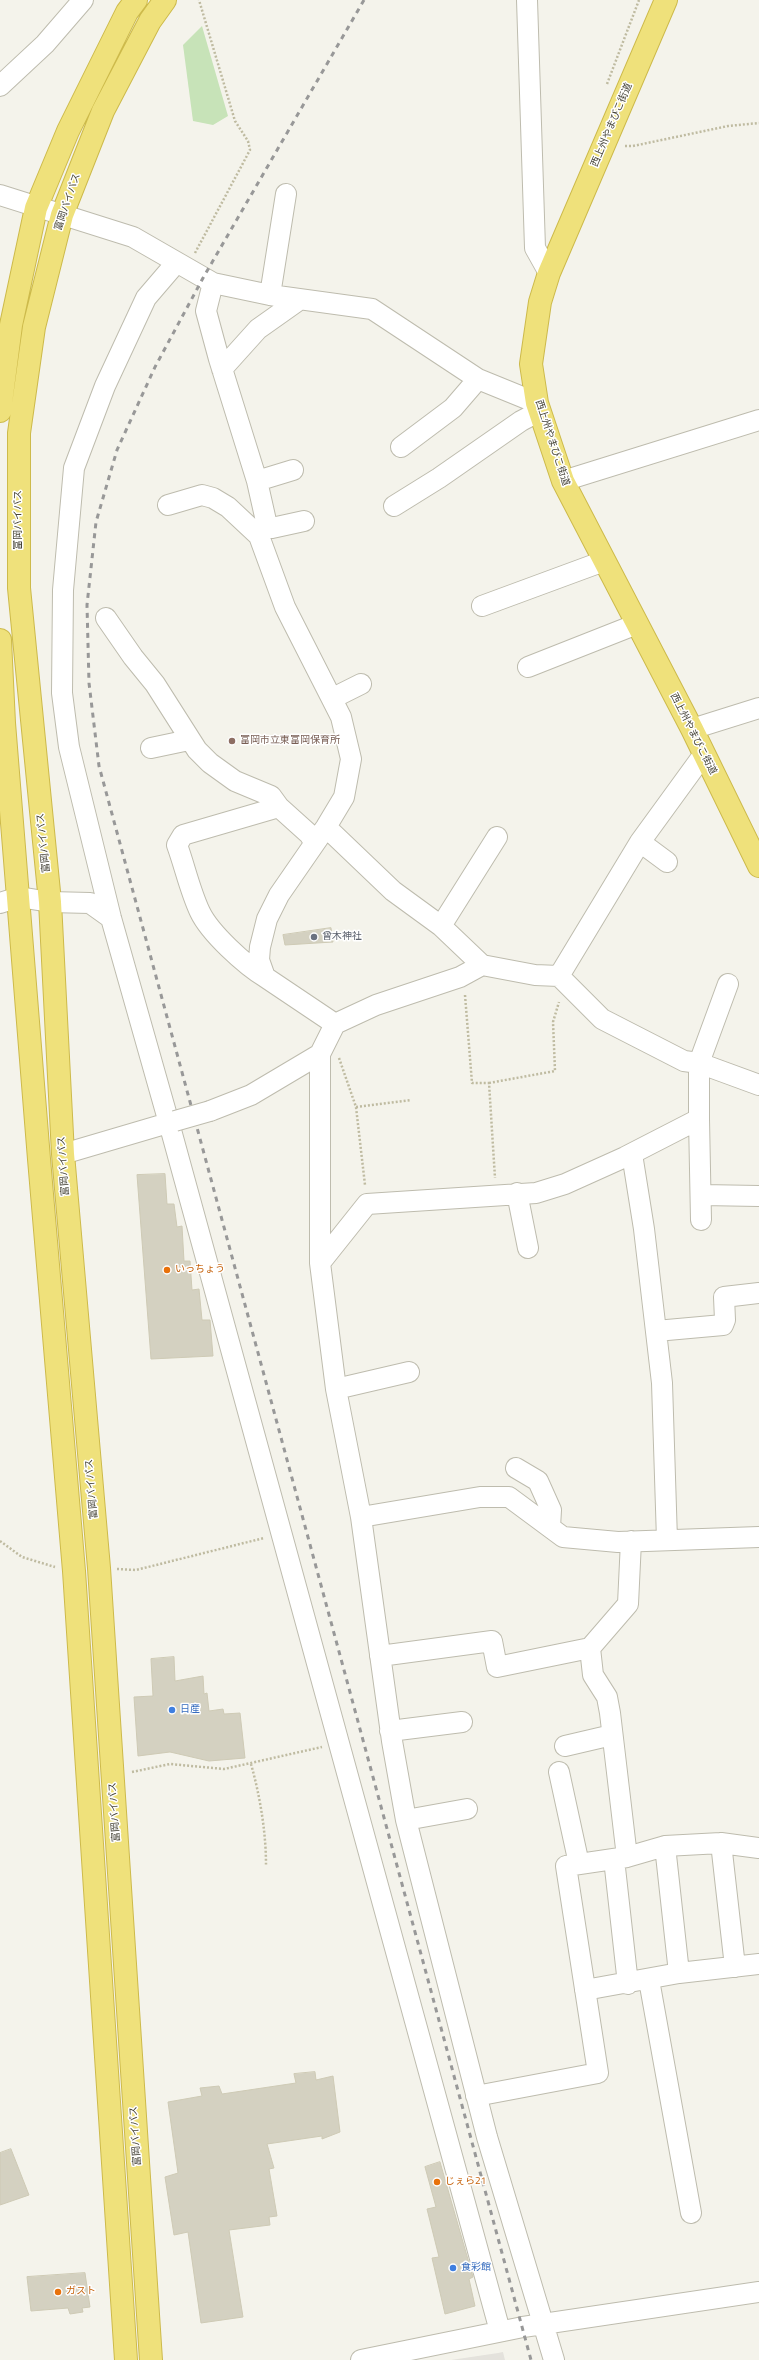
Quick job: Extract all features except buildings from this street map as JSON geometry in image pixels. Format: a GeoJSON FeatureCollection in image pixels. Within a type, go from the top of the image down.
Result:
{"type":"FeatureCollection","features":[{"type":"Feature","properties":{"kind":"highway"},"geometry":{"type":"LineString","coordinates":[[0,411],[11,325],[36,208],[84,98],[127,12],[136,0]]}},
{"type":"Feature","properties":{"kind":"highway","name":"富岡バイパス"},"geometry":{"type":"LineString","coordinates":[[151,2360],[99,1568],[63,1154],[50,902],[19,588],[19,433],[34,326],[62,215],[103,111],[150,21],[165,0]]}},
{"type":"Feature","properties":{"kind":"highway","name":"西上州やまびこ街道"},"geometry":{"type":"LineString","coordinates":[[666,0],[549,272],[540,302],[531,364],[539,407],[563,481],[692,730],[759,866]]}},
{"type":"Feature","properties":{"kind":"highway"},"geometry":{"type":"LineString","coordinates":[[0,640],[10,900],[39,1166],[74,1571],[126,2360]]}},
{"type":"Feature","properties":{"kind":"street"},"geometry":{"type":"LineString","coordinates":[[0,86],[45,44],[83,0]]}},
{"type":"Feature","properties":{"kind":"street"},"geometry":{"type":"LineString","coordinates":[[527,0],[534,248],[549,272]]}},
{"type":"Feature","properties":{"kind":"street"},"geometry":{"type":"LineString","coordinates":[[270,295],[286,194]]}},
{"type":"Feature","properties":{"kind":"street"},"geometry":{"type":"LineString","coordinates":[[0,195],[36,208],[133,237],[213,284],[299,300],[372,309],[478,378],[539,407],[439,478],[394,506]]}},
{"type":"Feature","properties":{"kind":"street"},"geometry":{"type":"LineString","coordinates":[[180,265],[146,298],[104,386],[74,468],[66,533],[63,590],[62,693],[69,747],[111,918],[172,1122],[281,1534],[500,2331]]}},
{"type":"Feature","properties":{"kind":"street"},"geometry":{"type":"LineString","coordinates":[[213,284],[206,311],[222,369],[257,481],[266,521],[261,531]]}},
{"type":"Feature","properties":{"kind":"street"},"geometry":{"type":"LineString","coordinates":[[222,369],[258,329],[299,300]]}},
{"type":"Feature","properties":{"kind":"street"},"geometry":{"type":"LineString","coordinates":[[401,447],[453,408],[478,378]]}},
{"type":"Feature","properties":{"kind":"street"},"geometry":{"type":"LineString","coordinates":[[563,481],[759,420]]}},
{"type":"Feature","properties":{"kind":"street"},"geometry":{"type":"LineString","coordinates":[[257,481],[293,470]]}},
{"type":"Feature","properties":{"kind":"street"},"geometry":{"type":"LineString","coordinates":[[168,505],[202,495],[213,498],[261,531],[285,607],[333,698],[341,717],[351,759],[344,797],[279,895],[267,919],[260,947],[259,960],[264,977]]}},
{"type":"Feature","properties":{"kind":"street"},"geometry":{"type":"LineString","coordinates":[[261,531],[304,521]]}},
{"type":"Feature","properties":{"kind":"street"},"geometry":{"type":"LineString","coordinates":[[482,606],[604,561]]}},
{"type":"Feature","properties":{"kind":"street"},"geometry":{"type":"LineString","coordinates":[[106,618],[137,663],[155,684],[189,740],[210,763],[236,781],[271,796],[279,808],[309,834],[320,835],[441,926],[482,965],[565,982],[602,1019],[684,1061],[699,1063],[759,1085]]}},
{"type":"Feature","properties":{"kind":"street"},"geometry":{"type":"LineString","coordinates":[[528,667],[636,624]]}},
{"type":"Feature","properties":{"kind":"street"},"geometry":{"type":"LineString","coordinates":[[333,698],[361,684]]}},
{"type":"Feature","properties":{"kind":"street"},"geometry":{"type":"LineString","coordinates":[[692,730],[759,708]]}},
{"type":"Feature","properties":{"kind":"street"},"geometry":{"type":"LineString","coordinates":[[151,748],[189,740]]}},
{"type":"Feature","properties":{"kind":"street"},"geometry":{"type":"LineString","coordinates":[[565,982],[640,842],[704,754]]}},
{"type":"Feature","properties":{"kind":"street"},"geometry":{"type":"LineString","coordinates":[[279,808],[183,835],[177,845],[200,913],[225,943],[248,967],[264,977],[327,1039],[320,1263],[336,1389],[361,1517],[390,1731],[406,1820],[476,2096],[545,2324],[554,2360]]}},
{"type":"Feature","properties":{"kind":"street"},"geometry":{"type":"LineString","coordinates":[[441,926],[497,837]]}},
{"type":"Feature","properties":{"kind":"street"},"geometry":{"type":"LineString","coordinates":[[640,842],[667,862]]}},
{"type":"Feature","properties":{"kind":"street"},"geometry":{"type":"LineString","coordinates":[[10,900],[90,903],[111,918]]}},
{"type":"Feature","properties":{"kind":"street"},"geometry":{"type":"LineString","coordinates":[[63,1154],[210,1111],[251,1094],[376,1005],[460,977],[482,965]]}},
{"type":"Feature","properties":{"kind":"street"},"geometry":{"type":"LineString","coordinates":[[701,1220],[702,1196],[699,1119],[699,1063],[728,984]]}},
{"type":"Feature","properties":{"kind":"street"},"geometry":{"type":"LineString","coordinates":[[320,1263],[367,1204],[496,1197],[517,1193],[536,1193],[565,1184],[632,1154],[699,1119]]}},
{"type":"Feature","properties":{"kind":"street"},"geometry":{"type":"LineString","coordinates":[[632,1154],[644,1229],[662,1384],[668,1540]]}},
{"type":"Feature","properties":{"kind":"street"},"geometry":{"type":"LineString","coordinates":[[517,1193],[528,1248]]}},
{"type":"Feature","properties":{"kind":"street"},"geometry":{"type":"LineString","coordinates":[[702,1196],[759,1196]]}},
{"type":"Feature","properties":{"kind":"street"},"geometry":{"type":"LineString","coordinates":[[656,1331],[717,1327],[723,1325],[725,1320],[724,1297],[759,1293]]}},
{"type":"Feature","properties":{"kind":"street"},"geometry":{"type":"LineString","coordinates":[[336,1389],[408,1372]]}},
{"type":"Feature","properties":{"kind":"street"},"geometry":{"type":"LineString","coordinates":[[516,1468],[538,1481],[551,1510],[550,1527]]}},
{"type":"Feature","properties":{"kind":"street"},"geometry":{"type":"LineString","coordinates":[[361,1517],[480,1497],[508,1497],[563,1537],[631,1541],[759,1538]]}},
{"type":"Feature","properties":{"kind":"street"},"geometry":{"type":"LineString","coordinates":[[380,1656],[492,1640],[496,1667],[590,1648],[628,1604],[631,1541]]}},
{"type":"Feature","properties":{"kind":"street"},"geometry":{"type":"LineString","coordinates":[[590,1648],[593,1675],[607,1697],[619,1775],[621,1858],[628,1984]]}},
{"type":"Feature","properties":{"kind":"street"},"geometry":{"type":"LineString","coordinates":[[390,1731],[462,1722]]}},
{"type":"Feature","properties":{"kind":"street"},"geometry":{"type":"LineString","coordinates":[[565,1746],[612,1735]]}},
{"type":"Feature","properties":{"kind":"street"},"geometry":{"type":"LineString","coordinates":[[559,1772],[579,1864]]}},
{"type":"Feature","properties":{"kind":"street"},"geometry":{"type":"LineString","coordinates":[[406,1820],[467,1809]]}},
{"type":"Feature","properties":{"kind":"street"},"geometry":{"type":"LineString","coordinates":[[476,2096],[598,2073],[566,1866],[621,1858],[665,1846],[721,1843],[759,1848]]}},
{"type":"Feature","properties":{"kind":"street"},"geometry":{"type":"LineString","coordinates":[[721,1843],[735,1968]]}},
{"type":"Feature","properties":{"kind":"street"},"geometry":{"type":"LineString","coordinates":[[665,1846],[679,1973]]}},
{"type":"Feature","properties":{"kind":"street"},"geometry":{"type":"LineString","coordinates":[[585,1990],[628,1984],[679,1973],[759,1967]]}},
{"type":"Feature","properties":{"kind":"street"},"geometry":{"type":"LineString","coordinates":[[649,1980],[691,2213]]}},
{"type":"Feature","properties":{"kind":"street"},"geometry":{"type":"LineString","coordinates":[[361,2360],[500,2331],[759,2292]]}},
{"type":"Feature","properties":{"kind":"path"},"geometry":{"type":"LineString","coordinates":[[180,265],[191,259],[250,150],[248,140],[235,121],[199,0]]}},
{"type":"Feature","properties":{"kind":"path"},"geometry":{"type":"LineString","coordinates":[[606,138],[620,145],[633,146],[728,126],[759,123]]}},
{"type":"Feature","properties":{"kind":"path"},"geometry":{"type":"LineString","coordinates":[[460,977],[465,995],[472,1083],[489,1083],[555,1071],[553,1022],[565,982]]}},
{"type":"Feature","properties":{"kind":"path"},"geometry":{"type":"LineString","coordinates":[[327,1039],[337,1049],[356,1107],[367,1204]]}},
{"type":"Feature","properties":{"kind":"path"},"geometry":{"type":"LineString","coordinates":[[489,1083],[496,1197]]}},
{"type":"Feature","properties":{"kind":"path"},"geometry":{"type":"LineString","coordinates":[[356,1107],[411,1100]]}},
{"type":"Feature","properties":{"kind":"path"},"geometry":{"type":"LineString","coordinates":[[99,1568],[136,1570],[281,1534]]}},
{"type":"Feature","properties":{"kind":"path"},"geometry":{"type":"LineString","coordinates":[[0,1541],[22,1557],[55,1568],[74,1571]]}},
{"type":"Feature","properties":{"kind":"path"},"geometry":{"type":"LineString","coordinates":[[112,1776],[170,1764],[224,1768],[251,1764],[339,1743]]}},
{"type":"Feature","properties":{"kind":"path"},"geometry":{"type":"LineString","coordinates":[[251,1764],[258,1796],[266,1849],[266,1865]]}},
{"type":"Feature","properties":{"kind":"shaded area"},"geometry":{"type":"Polygon","coordinates":[[[503,2352],[505,2360],[451,2360],[498,2353],[503,2352]]]}},
{"type":"Feature","properties":{"kind":"green space"},"geometry":{"type":"Polygon","coordinates":[[[202,26],[228,116],[213,125],[193,121],[183,45],[202,26]]]}},
{"type":"Feature","properties":{"kind":"railway"},"geometry":{"type":"LineString","coordinates":[[364,0],[203,278],[155,367],[117,450],[96,522],[87,605],[89,683],[99,766],[531,2360]]}},
{"type":"Feature","properties":{"kind":"place","name":"富岡市立東富岡保育所"},"geometry":{"type":"Point","coordinates":[232,741]}},
{"type":"Feature","properties":{"kind":"place","name":"曾木神社"},"geometry":{"type":"Point","coordinates":[314,937]}},
{"type":"Feature","properties":{"kind":"place","name":"いっちょう"},"geometry":{"type":"Point","coordinates":[167,1270]}},
{"type":"Feature","properties":{"kind":"place","name":"日産"},"geometry":{"type":"Point","coordinates":[172,1710]}},
{"type":"Feature","properties":{"kind":"place","name":"じぇら21"},"geometry":{"type":"Point","coordinates":[437,2182]}},
{"type":"Feature","properties":{"kind":"place","name":"食彩館"},"geometry":{"type":"Point","coordinates":[453,2268]}},
{"type":"Feature","properties":{"kind":"place","name":"ガスト"},"geometry":{"type":"Point","coordinates":[58,2292]}}]}
